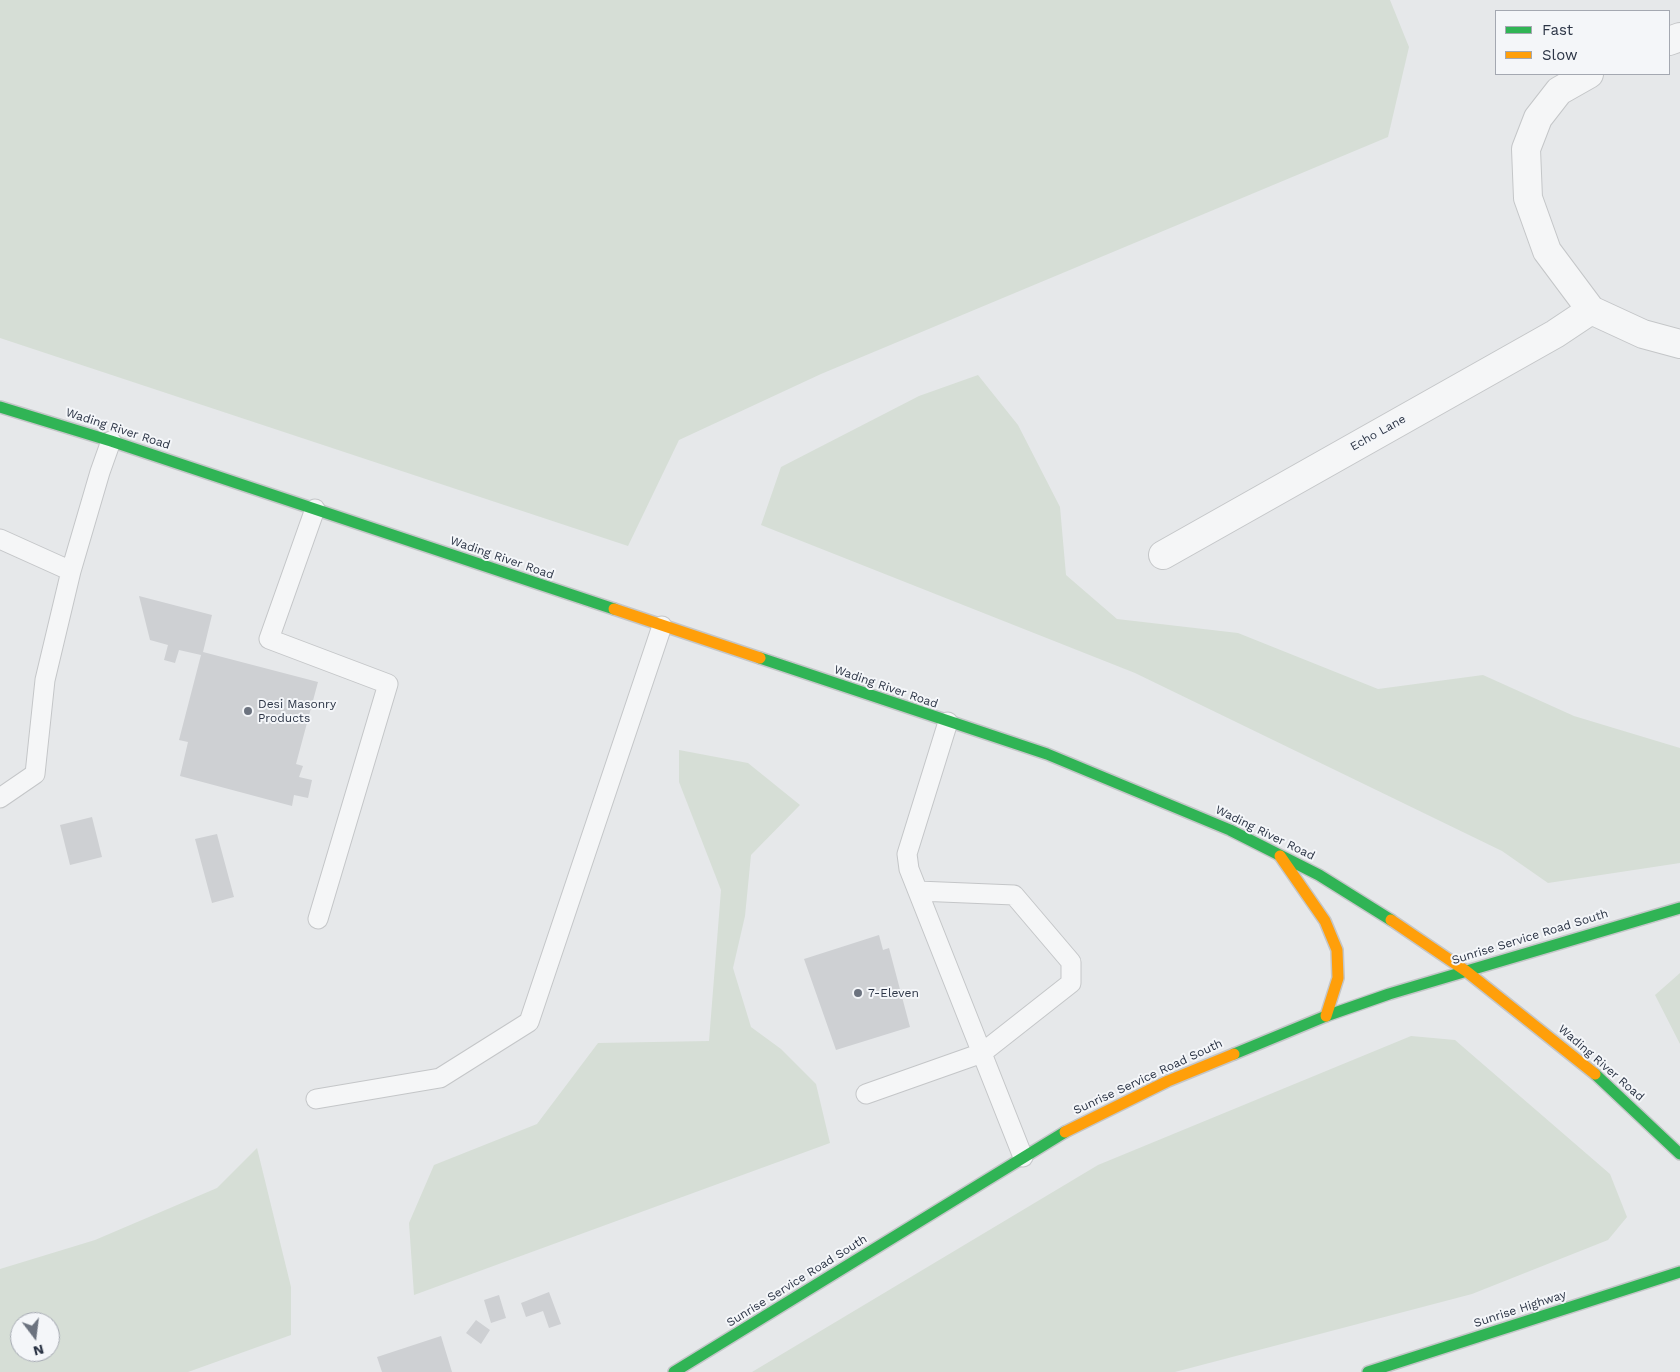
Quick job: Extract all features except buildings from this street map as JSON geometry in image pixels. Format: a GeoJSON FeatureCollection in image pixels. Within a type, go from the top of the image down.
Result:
{"type":"FeatureCollection","features":[{"type":"Feature","properties":{"kind":"main road","name":"Wading River Road"},"geometry":{"type":"LineString","coordinates":[[0,407],[111,441],[1014,743],[1083,768],[1278,852],[1390,919],[1466,971],[1585,1065],[1676,1150]]}},
{"type":"Feature","properties":{"kind":"main road"},"geometry":{"type":"LineString","coordinates":[[1278,852],[1325,921],[1337,950],[1338,978],[1326,1016]]}},
{"type":"Feature","properties":{"kind":"main road","name":"Sunrise Service Road South"},"geometry":{"type":"LineString","coordinates":[[674,1372],[747,1329],[1064,1132],[1168,1081],[1326,1016],[1466,971],[1680,908]]}},
{"type":"Feature","properties":{"kind":"main road","name":"Sunrise Highway"},"geometry":{"type":"LineString","coordinates":[[1368,1372],[1680,1272]]}},
{"type":"Feature","properties":{"kind":"street"},"geometry":{"type":"LineString","coordinates":[[1587,75],[1559,91],[1538,118],[1526,150],[1528,198],[1547,251],[1591,310],[1643,334],[1680,344]]}},
{"type":"Feature","properties":{"kind":"street","name":"Echo Lane"},"geometry":{"type":"LineString","coordinates":[[1163,555],[1555,334],[1591,310]]}},
{"type":"Feature","properties":{"kind":"lane"},"geometry":{"type":"LineString","coordinates":[[0,798],[35,774],[45,680],[71,571],[111,441]]}},
{"type":"Feature","properties":{"kind":"lane"},"geometry":{"type":"LineString","coordinates":[[315,509],[269,639],[388,684],[318,919]]}},
{"type":"Feature","properties":{"kind":"lane"},"geometry":{"type":"LineString","coordinates":[[0,539],[71,571]]}},
{"type":"Feature","properties":{"kind":"lane"},"geometry":{"type":"LineString","coordinates":[[316,1099],[440,1078],[529,1022],[662,626]]}},
{"type":"Feature","properties":{"kind":"lane"},"geometry":{"type":"LineString","coordinates":[[948,722],[906,854],[909,869],[1023,1157]]}},
{"type":"Feature","properties":{"kind":"lane"},"geometry":{"type":"LineString","coordinates":[[866,1094],[982,1053],[1071,983],[1071,962],[1014,895],[918,891]]}},
{"type":"Feature","properties":{"kind":"shaded area"},"geometry":{"type":"Polygon","coordinates":[[[0,0],[1390,0],[1409,47],[1388,137],[821,374],[679,440],[628,546],[0,338],[0,0]]]}},
{"type":"Feature","properties":{"kind":"shaded area"},"geometry":{"type":"Polygon","coordinates":[[[978,375],[1018,425],[1060,507],[1066,575],[1117,619],[1238,633],[1378,689],[1483,675],[1574,716],[1680,748],[1680,863],[1548,883],[1502,851],[1135,673],[761,525],[781,467],[919,396],[978,375]]]}},
{"type":"Feature","properties":{"kind":"shaded area"},"geometry":{"type":"Polygon","coordinates":[[[679,750],[748,763],[800,805],[751,855],[745,916],[733,968],[751,1027],[781,1049],[816,1084],[830,1143],[414,1295],[409,1223],[434,1165],[537,1124],[598,1043],[709,1041],[721,890],[679,782],[679,750]]]}},
{"type":"Feature","properties":{"kind":"shaded area"},"geometry":{"type":"Polygon","coordinates":[[[1680,973],[1680,1044],[1655,995],[1680,973]]]}},
{"type":"Feature","properties":{"kind":"shaded area"},"geometry":{"type":"Polygon","coordinates":[[[1411,1036],[1455,1040],[1610,1174],[1627,1217],[1608,1240],[1472,1294],[1175,1372],[752,1372],[1098,1165],[1411,1036]]]}},
{"type":"Feature","properties":{"kind":"shaded area"},"geometry":{"type":"Polygon","coordinates":[[[257,1148],[291,1287],[291,1335],[188,1372],[0,1372],[0,1269],[95,1240],[217,1188],[257,1148]]]}},
{"type":"Feature","properties":{"kind":"traffic: fast"},"geometry":{"type":"LineString","coordinates":[[0,407],[111,441],[614,609]]}},
{"type":"Feature","properties":{"kind":"traffic: fast"},"geometry":{"type":"LineString","coordinates":[[760,658],[1047,754],[1230,830],[1319,875],[1391,920]]}},
{"type":"Feature","properties":{"kind":"traffic: fast"},"geometry":{"type":"LineString","coordinates":[[1234,1054],[1326,1016],[1389,994],[1680,908]]}},
{"type":"Feature","properties":{"kind":"traffic: fast"},"geometry":{"type":"LineString","coordinates":[[1595,1074],[1680,1154]]}},
{"type":"Feature","properties":{"kind":"traffic: fast"},"geometry":{"type":"LineString","coordinates":[[674,1372],[1065,1132]]}},
{"type":"Feature","properties":{"kind":"traffic: fast"},"geometry":{"type":"LineString","coordinates":[[1368,1372],[1680,1272]]}},
{"type":"Feature","properties":{"kind":"traffic: slow"},"geometry":{"type":"LineString","coordinates":[[614,609],[760,658]]}},
{"type":"Feature","properties":{"kind":"traffic: slow"},"geometry":{"type":"LineString","coordinates":[[1280,856],[1325,921],[1337,950],[1338,978],[1326,1016]]}},
{"type":"Feature","properties":{"kind":"traffic: slow"},"geometry":{"type":"LineString","coordinates":[[1391,920],[1466,971],[1595,1074]]}},
{"type":"Feature","properties":{"kind":"traffic: slow"},"geometry":{"type":"LineString","coordinates":[[1065,1132],[1168,1081],[1234,1054]]}},
{"type":"Feature","properties":{"kind":"place","name":"Desi Masonry Products"},"geometry":{"type":"Point","coordinates":[248,711]}},
{"type":"Feature","properties":{"kind":"place","name":"7-Eleven"},"geometry":{"type":"Point","coordinates":[858,993]}}]}
